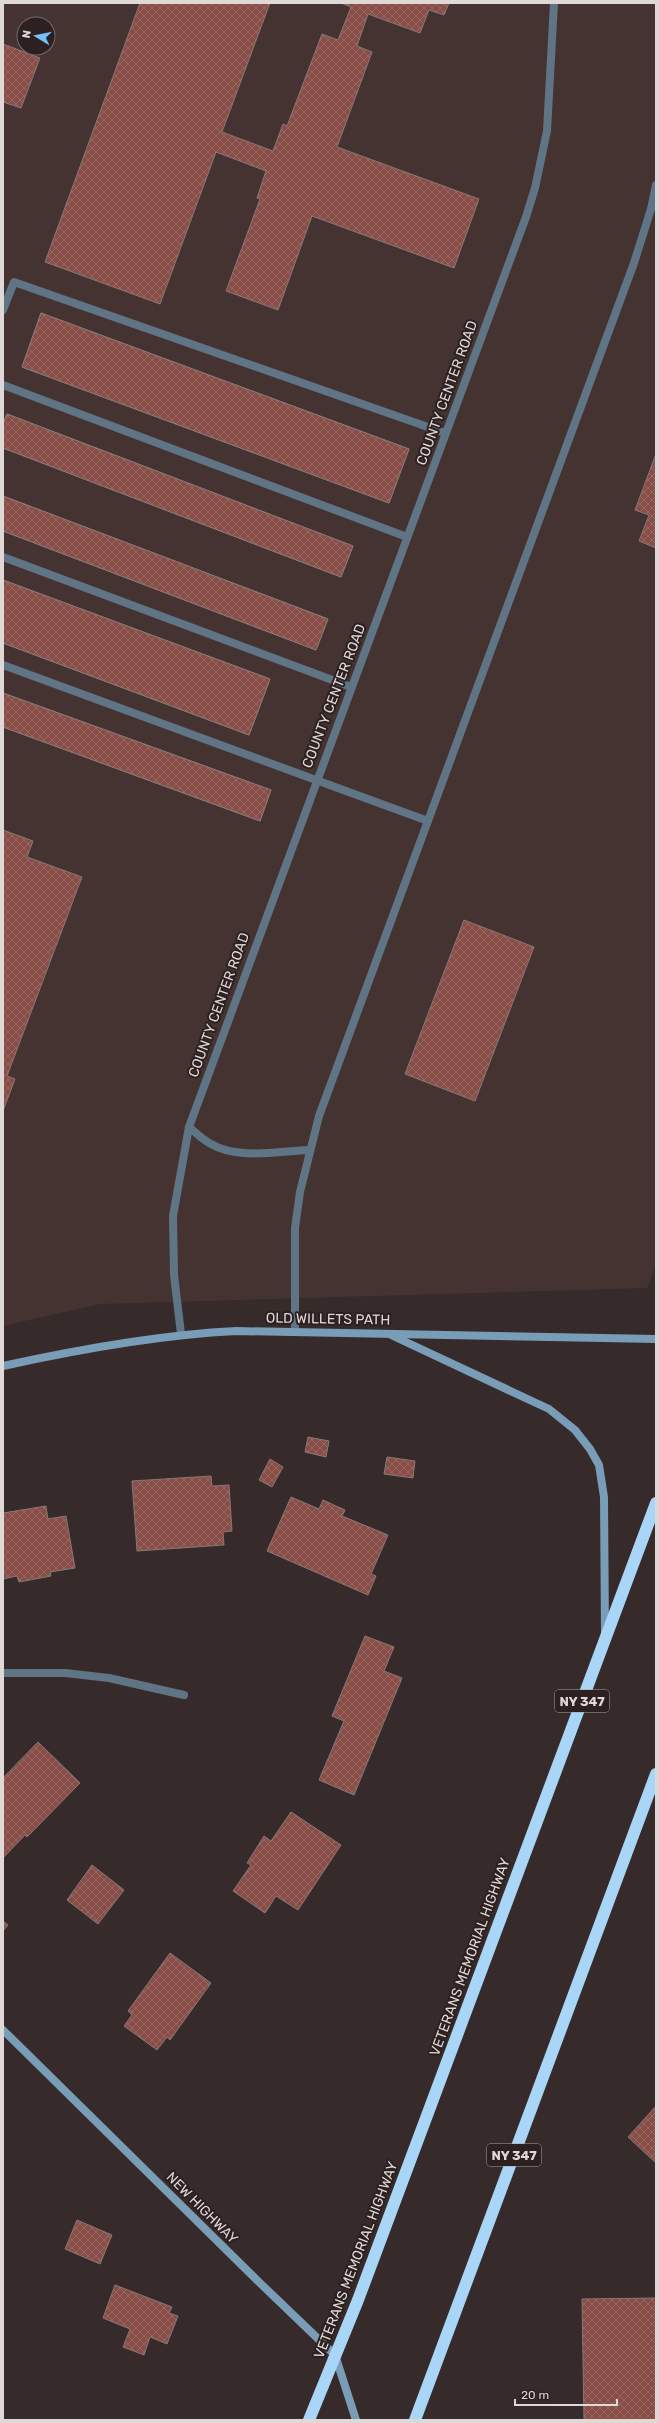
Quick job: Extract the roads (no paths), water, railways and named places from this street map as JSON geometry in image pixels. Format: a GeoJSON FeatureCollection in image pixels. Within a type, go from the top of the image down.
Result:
{"type":"FeatureCollection","features":[{"type":"Feature","properties":{"kind":"highway","name":"VETERANS MEMORIAL HIGHWAY"},"geometry":{"type":"LineString","coordinates":[[308,2420],[335,2355],[656,1503]]}},
{"type":"Feature","properties":{"kind":"highway","name":"NY 347"},"geometry":{"type":"LineString","coordinates":[[415,2420],[656,1774]]}},
{"type":"Feature","properties":{"kind":"main road","name":"OLD WILLETS PATH"},"geometry":{"type":"LineString","coordinates":[[3,1366],[85,1348],[182,1334],[236,1331],[656,1339]]}},
{"type":"Feature","properties":{"kind":"main road"},"geometry":{"type":"LineString","coordinates":[[386,1333],[549,1409],[575,1430],[590,1449],[599,1465],[604,1497],[605,1640]]}},
{"type":"Feature","properties":{"kind":"main road","name":"NEW HIGHWAY"},"geometry":{"type":"LineString","coordinates":[[3,2030],[262,2286],[335,2355],[356,2420]]}},
{"type":"Feature","properties":{"kind":"street","name":"COUNTY CENTER ROAD"},"geometry":{"type":"LineString","coordinates":[[182,1334],[174,1275],[173,1231],[178,1183],[189,1127],[316,780],[515,247],[535,188],[547,131],[552,70],[554,3]]}},
{"type":"Feature","properties":{"kind":"street"},"geometry":{"type":"LineString","coordinates":[[294,1332],[296,1228],[300,1192],[309,1150],[331,1080],[634,263],[652,209],[656,185]]}},
{"type":"Feature","properties":{"kind":"street"},"geometry":{"type":"LineString","coordinates":[[3,310],[14,282],[445,434]]}},
{"type":"Feature","properties":{"kind":"street"},"geometry":{"type":"LineString","coordinates":[[3,385],[407,537]]}},
{"type":"Feature","properties":{"kind":"street"},"geometry":{"type":"LineString","coordinates":[[3,557],[351,687]]}},
{"type":"Feature","properties":{"kind":"street"},"geometry":{"type":"LineString","coordinates":[[3,665],[316,780]]}},
{"type":"Feature","properties":{"kind":"street","name":"COUNTY CENTER ROAD"},"geometry":{"type":"LineString","coordinates":[[316,780],[428,821]]}},
{"type":"Feature","properties":{"kind":"street"},"geometry":{"type":"LineString","coordinates":[[189,1127],[212,1145],[225,1150],[266,1152],[309,1150]]}},
{"type":"Feature","properties":{"kind":"street"},"geometry":{"type":"LineString","coordinates":[[3,1672],[65,1673],[109,1678],[184,1695]]}}]}
